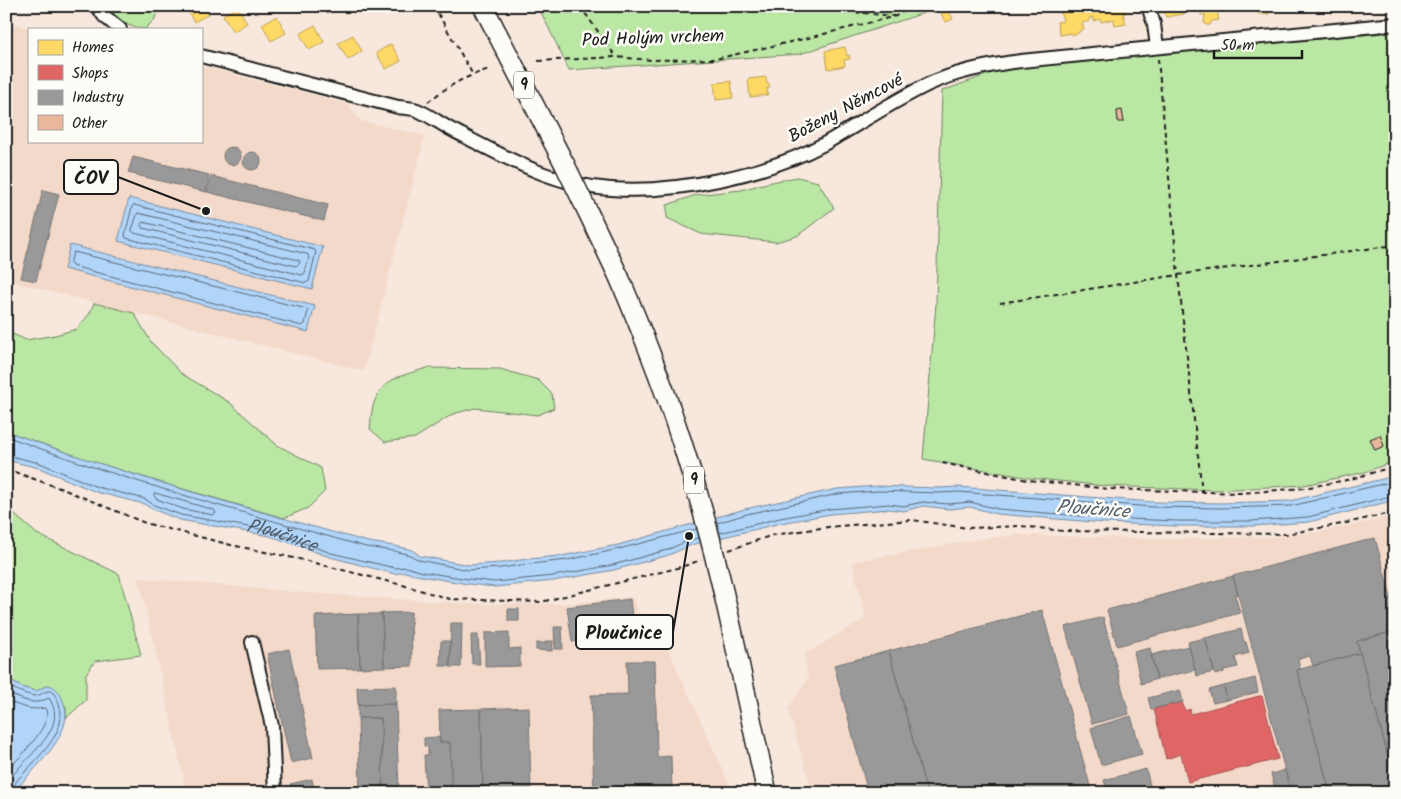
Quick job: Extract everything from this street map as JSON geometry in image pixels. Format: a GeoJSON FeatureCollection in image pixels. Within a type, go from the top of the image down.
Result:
{"type":"FeatureCollection","features":[{"type":"Feature","properties":{"kind":"main road","name":"9"},"geometry":{"type":"LineString","coordinates":[[483,6],[565,165],[619,277],[651,354],[672,412],[701,504],[716,563],[737,650],[767,793]]}},
{"type":"Feature","properties":{"kind":"street"},"geometry":{"type":"LineString","coordinates":[[1148,6],[1154,24],[1157,47]]}},
{"type":"Feature","properties":{"kind":"street"},"geometry":{"type":"LineString","coordinates":[[100,11],[119,28]]}},
{"type":"Feature","properties":{"kind":"street","name":"Boženy Němcové"},"geometry":{"type":"LineString","coordinates":[[418,110],[496,153],[552,177],[589,187],[645,190],[701,183],[754,171],[792,158],[823,144],[929,84],[975,68],[1021,61],[1395,24]]}},
{"type":"Feature","properties":{"kind":"street"},"geometry":{"type":"LineString","coordinates":[[202,56],[398,107],[418,110]]}},
{"type":"Feature","properties":{"kind":"street"},"geometry":{"type":"LineString","coordinates":[[252,642],[272,726],[275,793]]}},
{"type":"Feature","properties":{"kind":"path"},"geometry":{"type":"LineString","coordinates":[[433,6],[473,75]]}},
{"type":"Feature","properties":{"kind":"path"},"geometry":{"type":"LineString","coordinates":[[580,6],[616,57]]}},
{"type":"Feature","properties":{"kind":"path"},"geometry":{"type":"LineString","coordinates":[[792,6],[896,16]]}},
{"type":"Feature","properties":{"kind":"path","name":"Pod Holým vrchem"},"geometry":{"type":"LineString","coordinates":[[538,61],[616,57],[651,60],[715,59],[896,16],[913,6]]}},
{"type":"Feature","properties":{"kind":"path"},"geometry":{"type":"LineString","coordinates":[[1157,47],[1178,275],[1202,492]]}},
{"type":"Feature","properties":{"kind":"path"},"geometry":{"type":"LineString","coordinates":[[418,110],[446,88],[489,69]]}},
{"type":"Feature","properties":{"kind":"path"},"geometry":{"type":"LineString","coordinates":[[1000,303],[1178,275],[1395,245]]}},
{"type":"Feature","properties":{"kind":"path"},"geometry":{"type":"LineString","coordinates":[[942,463],[1037,481],[1108,489],[1240,493],[1305,488],[1395,466]]}},
{"type":"Feature","properties":{"kind":"shaded area"},"geometry":{"type":"Polygon","coordinates":[[[6,21],[29,28],[28,142],[202,142],[202,66],[347,104],[361,121],[425,136],[364,371],[6,280],[6,21]]]}},
{"type":"Feature","properties":{"kind":"shaded area"},"geometry":{"type":"Polygon","coordinates":[[[1390,517],[1395,534],[1395,793],[813,793],[788,709],[808,678],[805,654],[866,618],[852,562],[981,539],[1016,535],[1163,539],[1273,537],[1325,531],[1390,517]]]}},
{"type":"Feature","properties":{"kind":"shaded area"},"geometry":{"type":"Polygon","coordinates":[[[139,578],[294,592],[469,604],[566,604],[632,597],[650,636],[664,640],[733,793],[187,793],[139,578]]]}},
{"type":"Feature","properties":{"kind":"green space"},"geometry":{"type":"Polygon","coordinates":[[[106,6],[159,6],[155,19],[146,28],[134,27],[114,15],[106,6]]]}},
{"type":"Feature","properties":{"kind":"green space"},"geometry":{"type":"Polygon","coordinates":[[[538,6],[933,6],[927,12],[800,54],[569,70],[538,6]]]}},
{"type":"Feature","properties":{"kind":"green space"},"geometry":{"type":"Polygon","coordinates":[[[1395,32],[1395,461],[1365,472],[1304,485],[1216,490],[1105,486],[1030,478],[923,459],[936,304],[942,91],[1005,68],[1395,32]]]}},
{"type":"Feature","properties":{"kind":"green space"},"geometry":{"type":"Polygon","coordinates":[[[797,177],[818,182],[834,208],[797,236],[776,242],[701,234],[667,218],[667,205],[696,195],[741,190],[797,177]]]}},
{"type":"Feature","properties":{"kind":"green space"},"geometry":{"type":"Polygon","coordinates":[[[94,303],[134,313],[151,342],[182,374],[229,402],[277,445],[321,468],[325,491],[308,508],[284,518],[88,460],[6,431],[6,331],[26,340],[77,329],[90,313],[94,303]]]}},
{"type":"Feature","properties":{"kind":"green space"},"geometry":{"type":"Polygon","coordinates":[[[427,368],[500,369],[538,380],[552,394],[554,408],[538,415],[475,408],[453,414],[415,438],[385,442],[370,429],[372,409],[377,396],[387,383],[394,379],[427,368]]]}},
{"type":"Feature","properties":{"kind":"green space"},"geometry":{"type":"Polygon","coordinates":[[[6,498],[15,515],[37,534],[119,574],[141,655],[95,661],[86,674],[86,700],[66,718],[66,707],[48,685],[36,691],[24,688],[6,679],[6,498]]]}},
{"type":"Feature","properties":{"kind":"water"},"geometry":{"type":"Polygon","coordinates":[[[129,198],[323,247],[312,289],[118,241],[129,198]]]}},
{"type":"Feature","properties":{"kind":"water"},"geometry":{"type":"Polygon","coordinates":[[[70,245],[315,306],[308,332],[64,269],[70,245]]]}},
{"type":"Feature","properties":{"kind":"water"},"geometry":{"type":"Polygon","coordinates":[[[6,431],[95,462],[231,504],[368,542],[412,550],[420,556],[469,565],[567,555],[618,545],[745,509],[837,489],[878,486],[959,487],[1153,502],[1221,503],[1290,501],[1395,476],[1395,500],[1309,522],[1252,526],[1177,526],[1105,523],[997,514],[970,507],[949,509],[923,506],[904,511],[889,509],[831,514],[781,523],[691,545],[669,555],[614,570],[553,581],[495,587],[405,572],[395,574],[330,557],[270,536],[180,520],[144,504],[96,492],[39,468],[6,460],[6,431]]]}},
{"type":"Feature","properties":{"kind":"water"},"geometry":{"type":"Polygon","coordinates":[[[6,679],[24,688],[36,691],[48,685],[54,687],[61,695],[66,712],[65,724],[60,736],[45,758],[19,786],[16,793],[6,793],[6,679]]]}},
{"type":"Feature","properties":{"kind":"building: Homes"},"geometry":{"type":"Polygon","coordinates":[[[185,6],[204,6],[209,14],[194,22],[185,6]]]}},
{"type":"Feature","properties":{"kind":"building: Homes"},"geometry":{"type":"Polygon","coordinates":[[[1059,6],[1127,6],[1127,9],[1125,9],[1126,13],[1123,13],[1126,24],[1115,26],[1114,19],[1101,22],[1100,19],[1094,21],[1093,17],[1089,18],[1090,21],[1082,23],[1084,29],[1079,31],[1079,33],[1060,35],[1057,22],[1063,21],[1059,6]]]}},
{"type":"Feature","properties":{"kind":"building: Homes"},"geometry":{"type":"Polygon","coordinates":[[[1165,6],[1183,6],[1184,14],[1166,17],[1163,12],[1165,6]]]}},
{"type":"Feature","properties":{"kind":"building: Homes"},"geometry":{"type":"Polygon","coordinates":[[[1200,6],[1228,6],[1228,11],[1217,12],[1219,20],[1212,21],[1210,25],[1206,25],[1204,23],[1205,14],[1201,15],[1200,6]]]}},
{"type":"Feature","properties":{"kind":"building: Homes"},"geometry":{"type":"Polygon","coordinates":[[[1246,6],[1268,6],[1269,14],[1258,14],[1258,7],[1246,8],[1246,6]]]}},
{"type":"Feature","properties":{"kind":"building: Homes"},"geometry":{"type":"Polygon","coordinates":[[[238,7],[247,23],[233,32],[223,15],[238,7]]]}},
{"type":"Feature","properties":{"kind":"building: Homes"},"geometry":{"type":"Polygon","coordinates":[[[948,10],[953,19],[946,22],[941,14],[948,10]]]}},
{"type":"Feature","properties":{"kind":"building: Homes"},"geometry":{"type":"Polygon","coordinates":[[[277,16],[286,33],[271,41],[262,24],[277,16]]]}},
{"type":"Feature","properties":{"kind":"building: Homes"},"geometry":{"type":"Polygon","coordinates":[[[315,25],[324,42],[309,50],[300,34],[315,25]]]}},
{"type":"Feature","properties":{"kind":"building: Homes"},"geometry":{"type":"Polygon","coordinates":[[[353,35],[362,51],[348,60],[338,43],[353,35]]]}},
{"type":"Feature","properties":{"kind":"building: Homes"},"geometry":{"type":"Polygon","coordinates":[[[391,44],[401,61],[386,69],[376,53],[391,44]]]}},
{"type":"Feature","properties":{"kind":"building: Homes"},"geometry":{"type":"Polygon","coordinates":[[[845,47],[847,56],[849,55],[850,59],[844,60],[845,66],[828,69],[825,51],[845,47]]]}},
{"type":"Feature","properties":{"kind":"building: Homes"},"geometry":{"type":"Polygon","coordinates":[[[766,77],[770,88],[767,88],[768,95],[750,97],[748,79],[766,77]]]}},
{"type":"Feature","properties":{"kind":"building: Homes"},"geometry":{"type":"Polygon","coordinates":[[[731,81],[733,98],[716,100],[714,83],[731,81]]]}},
{"type":"Feature","properties":{"kind":"building: Shops"},"geometry":{"type":"Polygon","coordinates":[[[1262,696],[1278,759],[1188,782],[1181,754],[1166,759],[1154,709],[1182,702],[1185,711],[1190,709],[1191,714],[1262,696]]]}},
{"type":"Feature","properties":{"kind":"building: Industry"},"geometry":{"type":"Polygon","coordinates":[[[232,147],[240,152],[241,156],[236,164],[232,165],[224,160],[223,156],[228,148],[232,147]]]}},
{"type":"Feature","properties":{"kind":"building: Industry"},"geometry":{"type":"Polygon","coordinates":[[[248,152],[256,152],[261,157],[259,168],[248,170],[243,165],[243,157],[248,152]]]}},
{"type":"Feature","properties":{"kind":"building: Industry"},"geometry":{"type":"Polygon","coordinates":[[[133,157],[209,175],[206,192],[128,173],[133,157]]]}},
{"type":"Feature","properties":{"kind":"building: Industry"},"geometry":{"type":"Polygon","coordinates":[[[211,176],[328,205],[324,221],[207,192],[211,176]]]}},
{"type":"Feature","properties":{"kind":"building: Industry"},"geometry":{"type":"Polygon","coordinates":[[[43,190],[59,194],[36,281],[21,278],[43,190]]]}},
{"type":"Feature","properties":{"kind":"building: Industry"},"geometry":{"type":"Polygon","coordinates":[[[1375,538],[1395,612],[1395,631],[1357,641],[1360,653],[1313,666],[1310,656],[1298,659],[1300,669],[1297,670],[1330,793],[1291,793],[1233,576],[1375,538]]]}},
{"type":"Feature","properties":{"kind":"building: Industry"},"geometry":{"type":"Polygon","coordinates":[[[1233,576],[1238,594],[1235,595],[1240,613],[1117,646],[1107,610],[1233,576]]]}},
{"type":"Feature","properties":{"kind":"building: Industry"},"geometry":{"type":"Polygon","coordinates":[[[630,599],[634,634],[572,642],[567,607],[630,599]]]}},
{"type":"Feature","properties":{"kind":"building: Industry"},"geometry":{"type":"Polygon","coordinates":[[[508,609],[519,609],[519,621],[508,621],[508,609]]]}},
{"type":"Feature","properties":{"kind":"building: Industry"},"geometry":{"type":"Polygon","coordinates":[[[1042,610],[1092,793],[927,793],[889,651],[1042,610]]]}},
{"type":"Feature","properties":{"kind":"building: Industry"},"geometry":{"type":"Polygon","coordinates":[[[411,612],[412,666],[384,667],[382,613],[411,612]]]}},
{"type":"Feature","properties":{"kind":"building: Industry"},"geometry":{"type":"Polygon","coordinates":[[[358,614],[360,668],[317,669],[315,616],[358,614]]]}},
{"type":"Feature","properties":{"kind":"building: Industry"},"geometry":{"type":"Polygon","coordinates":[[[358,614],[382,614],[384,667],[360,668],[358,614]]]}},
{"type":"Feature","properties":{"kind":"building: Industry"},"geometry":{"type":"Polygon","coordinates":[[[1103,617],[1129,714],[1092,724],[1065,627],[1103,617]]]}},
{"type":"Feature","properties":{"kind":"building: Industry"},"geometry":{"type":"Polygon","coordinates":[[[451,623],[462,623],[461,667],[450,667],[451,623]]]}},
{"type":"Feature","properties":{"kind":"building: Industry"},"geometry":{"type":"Polygon","coordinates":[[[554,627],[562,627],[563,649],[555,649],[554,627]]]}},
{"type":"Feature","properties":{"kind":"building: Industry"},"geometry":{"type":"Polygon","coordinates":[[[1241,629],[1249,653],[1235,657],[1238,667],[1224,670],[1224,672],[1215,675],[1205,638],[1241,629]]]}},
{"type":"Feature","properties":{"kind":"building: Industry"},"geometry":{"type":"Polygon","coordinates":[[[1395,631],[1395,782],[1357,641],[1395,631]]]}},
{"type":"Feature","properties":{"kind":"building: Industry"},"geometry":{"type":"Polygon","coordinates":[[[509,632],[509,649],[520,648],[520,666],[485,667],[485,633],[509,632]]]}},
{"type":"Feature","properties":{"kind":"building: Industry"},"geometry":{"type":"Polygon","coordinates":[[[471,635],[478,635],[480,664],[472,664],[471,635]]]}},
{"type":"Feature","properties":{"kind":"building: Industry"},"geometry":{"type":"Polygon","coordinates":[[[1205,638],[1214,672],[1197,676],[1188,642],[1205,638]]]}},
{"type":"Feature","properties":{"kind":"building: Industry"},"geometry":{"type":"Polygon","coordinates":[[[441,641],[450,641],[450,666],[440,666],[441,641]]]}},
{"type":"Feature","properties":{"kind":"building: Industry"},"geometry":{"type":"Polygon","coordinates":[[[546,641],[553,641],[552,651],[536,650],[536,643],[546,643],[546,641]]]}},
{"type":"Feature","properties":{"kind":"building: Industry"},"geometry":{"type":"Polygon","coordinates":[[[1189,646],[1195,670],[1157,679],[1151,655],[1189,646]]]}},
{"type":"Feature","properties":{"kind":"building: Industry"},"geometry":{"type":"Polygon","coordinates":[[[1150,648],[1157,679],[1141,684],[1134,652],[1150,648]]]}},
{"type":"Feature","properties":{"kind":"building: Industry"},"geometry":{"type":"Polygon","coordinates":[[[289,649],[313,758],[291,763],[267,654],[289,649]]]}},
{"type":"Feature","properties":{"kind":"building: Industry"},"geometry":{"type":"Polygon","coordinates":[[[889,651],[927,793],[868,793],[834,665],[889,651]]]}},
{"type":"Feature","properties":{"kind":"building: Industry"},"geometry":{"type":"Polygon","coordinates":[[[1360,653],[1395,782],[1395,793],[1330,793],[1297,670],[1360,653]]]}},
{"type":"Feature","properties":{"kind":"building: Industry"},"geometry":{"type":"Polygon","coordinates":[[[627,661],[655,661],[657,757],[671,756],[672,793],[594,793],[591,695],[628,694],[627,661]]]}},
{"type":"Feature","properties":{"kind":"building: Industry"},"geometry":{"type":"Polygon","coordinates":[[[1255,678],[1258,692],[1227,700],[1224,686],[1255,678]]]}},
{"type":"Feature","properties":{"kind":"building: Industry"},"geometry":{"type":"Polygon","coordinates":[[[396,686],[396,704],[358,705],[357,687],[396,686]]]}},
{"type":"Feature","properties":{"kind":"building: Industry"},"geometry":{"type":"Polygon","coordinates":[[[1224,686],[1227,700],[1213,703],[1209,690],[1224,686]]]}},
{"type":"Feature","properties":{"kind":"building: Industry"},"geometry":{"type":"Polygon","coordinates":[[[1180,690],[1183,702],[1151,709],[1148,698],[1180,690]]]}},
{"type":"Feature","properties":{"kind":"building: Industry"},"geometry":{"type":"Polygon","coordinates":[[[396,704],[399,793],[383,793],[381,718],[358,718],[358,705],[396,704]]]}},
{"type":"Feature","properties":{"kind":"building: Industry"},"geometry":{"type":"Polygon","coordinates":[[[529,707],[531,793],[483,793],[481,709],[529,707]]]}},
{"type":"Feature","properties":{"kind":"building: Industry"},"geometry":{"type":"Polygon","coordinates":[[[481,709],[483,793],[452,793],[450,742],[440,742],[439,710],[481,709]]]}},
{"type":"Feature","properties":{"kind":"building: Industry"},"geometry":{"type":"Polygon","coordinates":[[[1131,716],[1142,754],[1101,765],[1091,728],[1131,716]]]}},
{"type":"Feature","properties":{"kind":"building: Industry"},"geometry":{"type":"Polygon","coordinates":[[[358,718],[381,718],[383,793],[360,793],[358,718]]]}},
{"type":"Feature","properties":{"kind":"building: Industry"},"geometry":{"type":"Polygon","coordinates":[[[439,737],[440,742],[450,742],[452,793],[426,793],[424,755],[428,755],[428,746],[424,746],[424,738],[439,737]]]}},
{"type":"Feature","properties":{"kind":"building: Industry"},"geometry":{"type":"Polygon","coordinates":[[[1146,769],[1152,793],[1108,793],[1104,780],[1146,769]]]}},
{"type":"Feature","properties":{"kind":"building: Industry"},"geometry":{"type":"Polygon","coordinates":[[[1285,770],[1291,793],[1276,793],[1271,774],[1285,770]]]}},
{"type":"Feature","properties":{"kind":"building: Industry"},"geometry":{"type":"Polygon","coordinates":[[[312,779],[315,793],[292,793],[290,784],[312,779]]]}},
{"type":"Feature","properties":{"kind":"building: Other"},"geometry":{"type":"Polygon","coordinates":[[[1122,110],[1124,122],[1118,122],[1117,111],[1122,110]]]}},
{"type":"Feature","properties":{"kind":"building: Other"},"geometry":{"type":"Polygon","coordinates":[[[1380,435],[1384,446],[1375,450],[1370,439],[1380,435]]]}},
{"type":"Feature","properties":{"kind":"place","name":"ČOV"},"geometry":{"type":"Point","coordinates":[206,211]}},
{"type":"Feature","properties":{"kind":"place","name":"Ploučnice"},"geometry":{"type":"Point","coordinates":[689,536]}}]}
